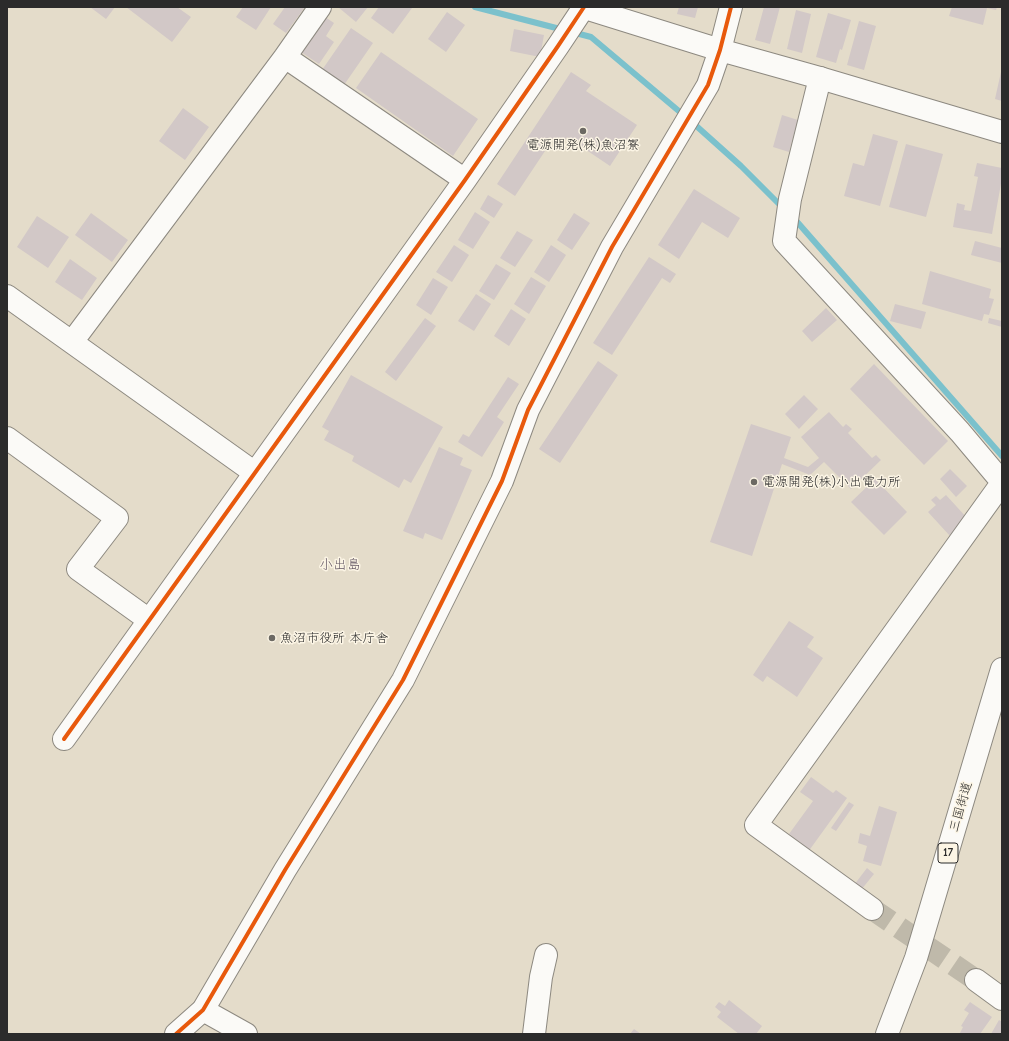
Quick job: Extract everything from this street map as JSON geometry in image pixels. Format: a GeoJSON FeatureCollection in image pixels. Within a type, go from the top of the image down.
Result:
{"type":"FeatureCollection","features":[{"type":"Feature","properties":{"kind":"main road"},"geometry":{"type":"LineString","coordinates":[[72,342],[273,71],[285,57],[320,7]]}},
{"type":"Feature","properties":{"kind":"main road"},"geometry":{"type":"LineString","coordinates":[[64,739],[465,180],[558,46],[583,7],[720,50],[1002,132]]}},
{"type":"Feature","properties":{"kind":"main road"},"geometry":{"type":"LineString","coordinates":[[176,1034],[203,1010],[285,870],[403,680],[502,480],[528,410],[612,247],[708,85],[720,50],[731,7]]}},
{"type":"Feature","properties":{"kind":"main road"},"geometry":{"type":"LineString","coordinates":[[285,57],[465,180]]}},
{"type":"Feature","properties":{"kind":"main road"},"geometry":{"type":"LineString","coordinates":[[820,78],[790,199],[784,241],[960,432],[1002,482],[756,825],[872,909]]}},
{"type":"Feature","properties":{"kind":"main road"},"geometry":{"type":"LineString","coordinates":[[7,296],[255,473]]}},
{"type":"Feature","properties":{"kind":"main road"},"geometry":{"type":"LineString","coordinates":[[7,438],[117,518],[78,569],[148,620]]}},
{"type":"Feature","properties":{"kind":"main road","name":"三国街道"},"geometry":{"type":"LineString","coordinates":[[887,1034],[916,958],[1002,669]]}},
{"type":"Feature","properties":{"kind":"main road"},"geometry":{"type":"LineString","coordinates":[[534,1034],[541,977],[546,955]]}},
{"type":"Feature","properties":{"kind":"main road"},"geometry":{"type":"LineString","coordinates":[[976,980],[1002,1000]]}},
{"type":"Feature","properties":{"kind":"main road"},"geometry":{"type":"LineString","coordinates":[[203,1010],[246,1034]]}},
{"type":"Feature","properties":{"kind":"building"},"geometry":{"type":"Polygon","coordinates":[[[90,7],[115,7],[106,19],[90,7]]]}},
{"type":"Feature","properties":{"kind":"building"},"geometry":{"type":"Polygon","coordinates":[[[126,7],[177,7],[191,17],[172,42],[126,7]]]}},
{"type":"Feature","properties":{"kind":"building"},"geometry":{"type":"Polygon","coordinates":[[[243,7],[271,7],[256,30],[236,17],[243,7]]]}},
{"type":"Feature","properties":{"kind":"building"},"geometry":{"type":"Polygon","coordinates":[[[285,7],[305,7],[286,33],[273,24],[285,7]]]}},
{"type":"Feature","properties":{"kind":"building"},"geometry":{"type":"Polygon","coordinates":[[[338,7],[368,7],[356,22],[338,7]]]}},
{"type":"Feature","properties":{"kind":"building"},"geometry":{"type":"Polygon","coordinates":[[[379,7],[412,8],[393,34],[371,18],[379,7]]]}},
{"type":"Feature","properties":{"kind":"building"},"geometry":{"type":"Polygon","coordinates":[[[679,7],[698,7],[695,18],[677,14],[679,7]]]}},
{"type":"Feature","properties":{"kind":"building"},"geometry":{"type":"Polygon","coordinates":[[[764,7],[780,7],[770,44],[755,40],[764,7]]]}},
{"type":"Feature","properties":{"kind":"building"},"geometry":{"type":"Polygon","coordinates":[[[952,7],[997,7],[996,10],[987,8],[983,25],[949,16],[952,7]]]}},
{"type":"Feature","properties":{"kind":"building"},"geometry":{"type":"Polygon","coordinates":[[[796,10],[811,14],[802,53],[787,49],[796,10]]]}},
{"type":"Feature","properties":{"kind":"building"},"geometry":{"type":"Polygon","coordinates":[[[447,12],[465,25],[446,52],[428,39],[447,12]]]}},
{"type":"Feature","properties":{"kind":"building"},"geometry":{"type":"Polygon","coordinates":[[[828,13],[851,20],[842,50],[840,49],[836,63],[816,57],[828,13]]]}},
{"type":"Feature","properties":{"kind":"building"},"geometry":{"type":"Polygon","coordinates":[[[325,17],[334,23],[326,36],[334,42],[319,64],[301,52],[325,17]]]}},
{"type":"Feature","properties":{"kind":"building"},"geometry":{"type":"Polygon","coordinates":[[[859,21],[876,26],[864,70],[847,65],[859,21]]]}},
{"type":"Feature","properties":{"kind":"building"},"geometry":{"type":"Polygon","coordinates":[[[351,28],[373,43],[344,85],[322,70],[351,28]]]}},
{"type":"Feature","properties":{"kind":"building"},"geometry":{"type":"Polygon","coordinates":[[[514,29],[544,35],[540,57],[510,51],[514,29]]]}},
{"type":"Feature","properties":{"kind":"building"},"geometry":{"type":"Polygon","coordinates":[[[381,52],[478,119],[453,156],[356,88],[381,52]]]}},
{"type":"Feature","properties":{"kind":"building","name":"電源開発(株)魚沼寮"},"geometry":{"type":"Polygon","coordinates":[[[571,72],[591,85],[586,91],[637,125],[610,166],[567,137],[562,144],[553,139],[515,196],[497,184],[571,72]]]}},
{"type":"Feature","properties":{"kind":"building"},"geometry":{"type":"Polygon","coordinates":[[[1001,72],[1002,73],[1002,101],[995,99],[1001,72]]]}},
{"type":"Feature","properties":{"kind":"building"},"geometry":{"type":"Polygon","coordinates":[[[183,108],[209,127],[185,160],[159,141],[183,108]]]}},
{"type":"Feature","properties":{"kind":"building"},"geometry":{"type":"Polygon","coordinates":[[[782,115],[798,120],[789,152],[773,147],[782,115]]]}},
{"type":"Feature","properties":{"kind":"building"},"geometry":{"type":"Polygon","coordinates":[[[873,134],[898,141],[880,206],[844,196],[853,163],[864,166],[873,134]]]}},
{"type":"Feature","properties":{"kind":"building"},"geometry":{"type":"Polygon","coordinates":[[[906,144],[943,154],[926,217],[889,207],[906,144]]]}},
{"type":"Feature","properties":{"kind":"building"},"geometry":{"type":"Polygon","coordinates":[[[977,163],[1002,168],[1002,178],[992,234],[953,227],[957,203],[965,205],[964,210],[971,211],[978,177],[974,176],[977,163]]]}},
{"type":"Feature","properties":{"kind":"building"},"geometry":{"type":"Polygon","coordinates":[[[694,189],[740,218],[728,238],[702,222],[679,259],[658,245],[694,189]]]}},
{"type":"Feature","properties":{"kind":"building"},"geometry":{"type":"Polygon","coordinates":[[[488,195],[503,204],[494,218],[480,209],[488,195]]]}},
{"type":"Feature","properties":{"kind":"building"},"geometry":{"type":"Polygon","coordinates":[[[475,212],[490,222],[473,249],[458,240],[475,212]]]}},
{"type":"Feature","properties":{"kind":"building"},"geometry":{"type":"Polygon","coordinates":[[[91,213],[128,240],[112,262],[75,235],[91,213]]]}},
{"type":"Feature","properties":{"kind":"building"},"geometry":{"type":"Polygon","coordinates":[[[574,213],[590,223],[572,250],[557,240],[574,213]]]}},
{"type":"Feature","properties":{"kind":"building"},"geometry":{"type":"Polygon","coordinates":[[[37,216],[69,237],[48,268],[17,247],[37,216]]]}},
{"type":"Feature","properties":{"kind":"building"},"geometry":{"type":"Polygon","coordinates":[[[517,231],[533,240],[515,267],[500,258],[517,231]]]}},
{"type":"Feature","properties":{"kind":"building"},"geometry":{"type":"Polygon","coordinates":[[[975,241],[1002,248],[1002,263],[971,255],[975,241]]]}},
{"type":"Feature","properties":{"kind":"building"},"geometry":{"type":"Polygon","coordinates":[[[454,245],[469,255],[452,282],[436,272],[454,245]]]}},
{"type":"Feature","properties":{"kind":"building"},"geometry":{"type":"Polygon","coordinates":[[[551,245],[566,255],[549,282],[534,272],[551,245]]]}},
{"type":"Feature","properties":{"kind":"building"},"geometry":{"type":"Polygon","coordinates":[[[649,257],[676,274],[670,283],[662,278],[612,355],[593,343],[649,257]]]}},
{"type":"Feature","properties":{"kind":"building"},"geometry":{"type":"Polygon","coordinates":[[[70,259],[97,278],[82,300],[55,282],[70,259]]]}},
{"type":"Feature","properties":{"kind":"building"},"geometry":{"type":"Polygon","coordinates":[[[496,264],[511,273],[494,300],[479,291],[496,264]]]}},
{"type":"Feature","properties":{"kind":"building"},"geometry":{"type":"Polygon","coordinates":[[[930,271],[991,289],[989,298],[994,299],[989,315],[984,314],[982,321],[922,304],[930,271]]]}},
{"type":"Feature","properties":{"kind":"building"},"geometry":{"type":"Polygon","coordinates":[[[531,277],[546,286],[529,314],[514,304],[531,277]]]}},
{"type":"Feature","properties":{"kind":"building"},"geometry":{"type":"Polygon","coordinates":[[[433,278],[448,287],[431,315],[416,305],[433,278]]]}},
{"type":"Feature","properties":{"kind":"building"},"geometry":{"type":"Polygon","coordinates":[[[476,294],[491,304],[474,331],[458,321],[476,294]]]}},
{"type":"Feature","properties":{"kind":"building"},"geometry":{"type":"Polygon","coordinates":[[[895,304],[926,312],[921,329],[890,321],[895,304]]]}},
{"type":"Feature","properties":{"kind":"building"},"geometry":{"type":"Polygon","coordinates":[[[826,308],[837,320],[812,342],[802,331],[826,308]]]}},
{"type":"Feature","properties":{"kind":"building"},"geometry":{"type":"Polygon","coordinates":[[[511,309],[526,319],[509,346],[494,336],[511,309]]]}},
{"type":"Feature","properties":{"kind":"building"},"geometry":{"type":"Polygon","coordinates":[[[425,318],[436,326],[396,381],[385,372],[425,318]]]}},
{"type":"Feature","properties":{"kind":"building"},"geometry":{"type":"Polygon","coordinates":[[[989,318],[1002,321],[1002,327],[988,323],[989,318]]]}},
{"type":"Feature","properties":{"kind":"building"},"geometry":{"type":"Polygon","coordinates":[[[598,361],[618,375],[560,463],[539,449],[598,361]]]}},
{"type":"Feature","properties":{"kind":"building"},"geometry":{"type":"Polygon","coordinates":[[[874,364],[948,441],[924,465],[850,389],[874,364]]]}},
{"type":"Feature","properties":{"kind":"building"},"geometry":{"type":"Polygon","coordinates":[[[351,375],[443,427],[411,483],[404,479],[399,488],[352,461],[354,456],[324,440],[329,431],[322,427],[351,375]]]}},
{"type":"Feature","properties":{"kind":"building"},"geometry":{"type":"Polygon","coordinates":[[[508,377],[519,384],[497,417],[504,422],[482,457],[458,442],[463,434],[469,437],[508,377]]]}},
{"type":"Feature","properties":{"kind":"building"},"geometry":{"type":"Polygon","coordinates":[[[804,395],[818,409],[799,429],[785,414],[804,395]]]}},
{"type":"Feature","properties":{"kind":"building","name":"電源開発(株)小出電力所"},"geometry":{"type":"Polygon","coordinates":[[[829,412],[843,427],[846,424],[852,429],[848,433],[872,458],[876,455],[881,460],[851,489],[824,462],[810,475],[782,464],[752,556],[710,542],[751,424],[791,437],[784,458],[808,467],[819,458],[801,437],[829,412]]]}},
{"type":"Feature","properties":{"kind":"building"},"geometry":{"type":"Polygon","coordinates":[[[439,447],[463,458],[460,465],[472,470],[442,540],[425,533],[423,539],[403,531],[439,447]]]}},
{"type":"Feature","properties":{"kind":"building"},"geometry":{"type":"Polygon","coordinates":[[[950,469],[967,486],[956,497],[940,479],[950,469]]]}},
{"type":"Feature","properties":{"kind":"building"},"geometry":{"type":"Polygon","coordinates":[[[875,479],[907,512],[884,535],[851,502],[875,479]]]}},
{"type":"Feature","properties":{"kind":"building"},"geometry":{"type":"Polygon","coordinates":[[[946,495],[968,519],[950,536],[928,512],[936,505],[931,500],[936,496],[940,500],[946,495]]]}},
{"type":"Feature","properties":{"kind":"building"},"geometry":{"type":"Polygon","coordinates":[[[789,621],[814,637],[807,647],[823,658],[797,697],[767,676],[763,682],[753,675],[789,621]]]}},
{"type":"Feature","properties":{"kind":"building"},"geometry":{"type":"Polygon","coordinates":[[[811,777],[833,793],[836,790],[847,798],[808,852],[793,841],[795,839],[789,834],[813,801],[800,792],[811,777]]]}},
{"type":"Feature","properties":{"kind":"building"},"geometry":{"type":"Polygon","coordinates":[[[849,802],[854,805],[836,831],[831,828],[849,802]]]}},
{"type":"Feature","properties":{"kind":"building"},"geometry":{"type":"Polygon","coordinates":[[[879,806],[897,812],[881,866],[863,861],[867,846],[858,843],[860,833],[870,836],[879,806]]]}},
{"type":"Feature","properties":{"kind":"building"},"geometry":{"type":"Polygon","coordinates":[[[867,868],[874,874],[861,890],[854,885],[867,868]]]}},
{"type":"Feature","properties":{"kind":"building"},"geometry":{"type":"Polygon","coordinates":[[[729,1000],[762,1026],[756,1034],[739,1034],[717,1017],[721,1012],[715,1007],[719,1002],[725,1006],[729,1000]]]}},
{"type":"Feature","properties":{"kind":"building"},"geometry":{"type":"Polygon","coordinates":[[[970,1002],[992,1017],[980,1034],[960,1033],[963,1027],[961,1026],[969,1013],[964,1010],[970,1002]]]}},
{"type":"Feature","properties":{"kind":"building"},"geometry":{"type":"Polygon","coordinates":[[[999,1020],[1002,1022],[1002,1034],[991,1034],[999,1020]]]}},
{"type":"Feature","properties":{"kind":"building"},"geometry":{"type":"Polygon","coordinates":[[[634,1029],[641,1034],[630,1034],[634,1029]]]}},
{"type":"Feature","properties":{"kind":"waterway"},"geometry":{"type":"LineString","coordinates":[[475,7],[591,37],[693,123],[741,166],[784,209]]}},
{"type":"Feature","properties":{"kind":"waterway"},"geometry":{"type":"LineString","coordinates":[[792,216],[1002,456]]}},
{"type":"Feature","properties":{"kind":"tunnel"},"geometry":{"type":"LineString","coordinates":[[872,909],[976,980]]}},
{"type":"Feature","properties":{"kind":"cycle path"},"geometry":{"type":"LineString","coordinates":[[64,739],[465,180],[584,7]]}},
{"type":"Feature","properties":{"kind":"cycle path"},"geometry":{"type":"LineString","coordinates":[[176,1034],[203,1010],[285,870],[403,680],[502,481],[528,410],[612,247],[708,85],[720,50],[731,7]]}},
{"type":"Feature","properties":{"kind":"place","name":"電源開発(株)魚沼寮"},"geometry":{"type":"Point","coordinates":[583,131]}},
{"type":"Feature","properties":{"kind":"place","name":"電源開発(株)小出電力所"},"geometry":{"type":"Point","coordinates":[754,482]}},
{"type":"Feature","properties":{"kind":"place","name":"魚沼市役所 本庁舎"},"geometry":{"type":"Point","coordinates":[272,638]}},
{"type":"Feature","properties":{"kind":"district","name":"小出島"},"geometry":{"type":"Point","coordinates":[340,565]}}]}
